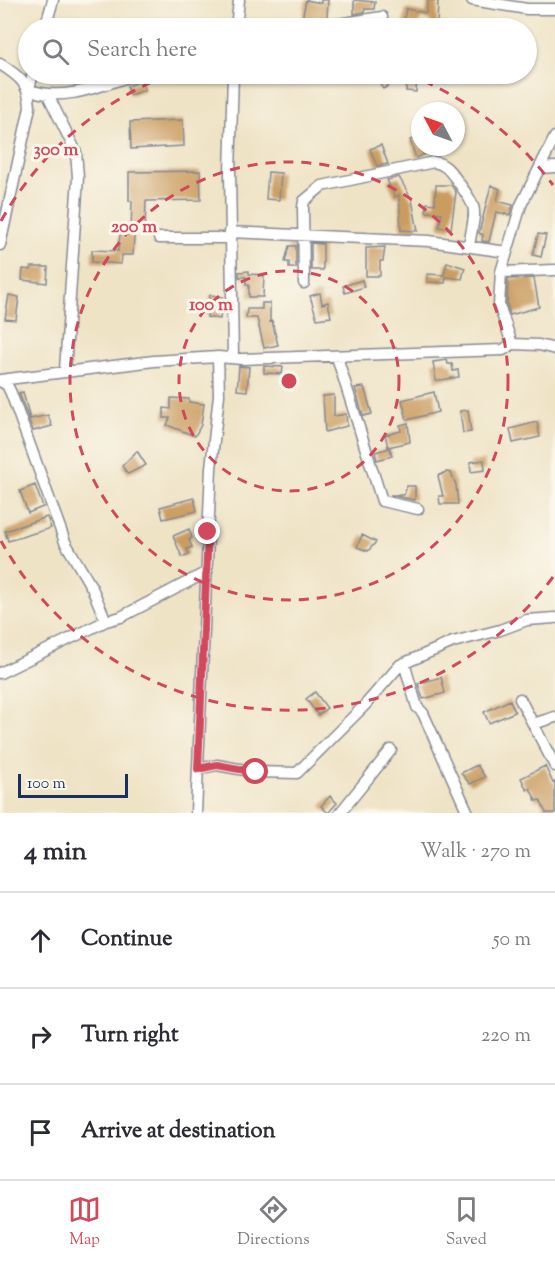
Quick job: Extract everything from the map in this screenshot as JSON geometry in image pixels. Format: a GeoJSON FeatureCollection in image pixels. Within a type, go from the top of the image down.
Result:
{"type":"FeatureCollection","features":[{"type":"Feature","properties":{"kind":"street"},"geometry":{"type":"LineString","coordinates":[[48,18],[53,0]]}},
{"type":"Feature","properties":{"kind":"street"},"geometry":{"type":"LineString","coordinates":[[237,18],[239,0]]}},
{"type":"Feature","properties":{"kind":"street"},"geometry":{"type":"LineString","coordinates":[[472,0],[527,9],[555,9]]}},
{"type":"Feature","properties":{"kind":"street"},"geometry":{"type":"LineString","coordinates":[[376,18],[382,17]]}},
{"type":"Feature","properties":{"kind":"street"},"geometry":{"type":"LineString","coordinates":[[0,64],[18,77]]}},
{"type":"Feature","properties":{"kind":"street"},"geometry":{"type":"LineString","coordinates":[[24,84],[29,89],[48,95],[85,90],[104,84]]}},
{"type":"Feature","properties":{"kind":"street"},"geometry":{"type":"LineString","coordinates":[[0,242],[30,107],[30,84]]}},
{"type":"Feature","properties":{"kind":"street"},"geometry":{"type":"LineString","coordinates":[[233,84],[231,235],[233,357]]}},
{"type":"Feature","properties":{"kind":"street"},"geometry":{"type":"LineString","coordinates":[[48,95],[76,152],[78,177],[65,370]]}},
{"type":"Feature","properties":{"kind":"street"},"geometry":{"type":"LineString","coordinates":[[512,344],[500,305],[501,272],[521,205],[555,137]]}},
{"type":"Feature","properties":{"kind":"street"},"geometry":{"type":"LineString","coordinates":[[304,283],[302,234],[304,201],[322,186],[434,162],[447,166],[473,200],[474,217],[469,245]]}},
{"type":"Feature","properties":{"kind":"street"},"geometry":{"type":"LineString","coordinates":[[541,168],[555,167]]}},
{"type":"Feature","properties":{"kind":"street"},"geometry":{"type":"LineString","coordinates":[[159,238],[302,234],[469,245],[507,252]]}},
{"type":"Feature","properties":{"kind":"street"},"geometry":{"type":"LineString","coordinates":[[501,272],[555,270]]}},
{"type":"Feature","properties":{"kind":"street"},"geometry":{"type":"LineString","coordinates":[[0,380],[65,370],[218,357],[337,357],[488,351],[508,349],[512,344]]}},
{"type":"Feature","properties":{"kind":"street"},"geometry":{"type":"LineString","coordinates":[[512,344],[539,345],[555,349]]}},
{"type":"Feature","properties":{"kind":"street"},"geometry":{"type":"LineString","coordinates":[[196,813],[212,468],[219,395],[218,357]]}},
{"type":"Feature","properties":{"kind":"street"},"geometry":{"type":"LineString","coordinates":[[337,357],[382,501],[418,509]]}},
{"type":"Feature","properties":{"kind":"street"},"geometry":{"type":"LineString","coordinates":[[0,380],[11,393],[65,542],[92,588],[106,621]]}},
{"type":"Feature","properties":{"kind":"street"},"geometry":{"type":"LineString","coordinates":[[0,674],[207,572]]}},
{"type":"Feature","properties":{"kind":"street"},"geometry":{"type":"LineString","coordinates":[[198,769],[217,765],[256,772],[297,773],[404,663],[453,642],[500,630],[527,620],[555,618]]}},
{"type":"Feature","properties":{"kind":"street"},"geometry":{"type":"LineString","coordinates":[[404,663],[417,707],[423,713],[468,813]]}},
{"type":"Feature","properties":{"kind":"street"},"geometry":{"type":"LineString","coordinates":[[520,699],[555,766]]}},
{"type":"Feature","properties":{"kind":"street"},"geometry":{"type":"LineString","coordinates":[[533,724],[555,717]]}},
{"type":"Feature","properties":{"kind":"street"},"geometry":{"type":"LineString","coordinates":[[340,813],[391,750]]}},
{"type":"Feature","properties":{"kind":"building"},"geometry":{"type":"Polygon","coordinates":[[[306,0],[321,3],[321,0],[328,0],[327,18],[302,18],[306,0]]]}},
{"type":"Feature","properties":{"kind":"building"},"geometry":{"type":"Polygon","coordinates":[[[354,0],[375,2],[374,9],[365,9],[364,12],[354,14],[354,0]]]}},
{"type":"Feature","properties":{"kind":"building"},"geometry":{"type":"Polygon","coordinates":[[[428,0],[438,1],[437,18],[404,18],[406,9],[426,13],[428,0]]]}},
{"type":"Feature","properties":{"kind":"building"},"geometry":{"type":"Polygon","coordinates":[[[143,84],[145,90],[130,95],[127,86],[143,84]]]}},
{"type":"Feature","properties":{"kind":"building"},"geometry":{"type":"Polygon","coordinates":[[[380,84],[392,84],[383,89],[380,84]]]}},
{"type":"Feature","properties":{"kind":"building"},"geometry":{"type":"Polygon","coordinates":[[[406,84],[416,84],[416,92],[406,91],[406,84]]]}},
{"type":"Feature","properties":{"kind":"building"},"geometry":{"type":"Polygon","coordinates":[[[183,120],[184,146],[131,149],[130,122],[183,120]]]}},
{"type":"Feature","properties":{"kind":"building"},"geometry":{"type":"Polygon","coordinates":[[[381,145],[388,164],[377,166],[370,149],[381,145]]]}},
{"type":"Feature","properties":{"kind":"building"},"geometry":{"type":"Polygon","coordinates":[[[200,171],[201,200],[146,201],[145,230],[131,230],[132,201],[129,201],[129,172],[200,171]]]}},
{"type":"Feature","properties":{"kind":"building"},"geometry":{"type":"Polygon","coordinates":[[[268,172],[281,173],[279,200],[266,199],[268,172]]]}},
{"type":"Feature","properties":{"kind":"building"},"geometry":{"type":"Polygon","coordinates":[[[399,177],[412,200],[418,231],[401,230],[399,195],[395,197],[387,180],[399,177]]]}},
{"type":"Feature","properties":{"kind":"building"},"geometry":{"type":"Polygon","coordinates":[[[436,185],[451,185],[456,192],[451,229],[439,227],[442,213],[426,212],[427,203],[435,204],[436,185]]]}},
{"type":"Feature","properties":{"kind":"building"},"geometry":{"type":"Polygon","coordinates":[[[491,185],[500,189],[497,201],[513,205],[510,215],[496,212],[489,242],[482,241],[483,235],[479,233],[491,185]]]}},
{"type":"Feature","properties":{"kind":"building"},"geometry":{"type":"Polygon","coordinates":[[[120,234],[134,235],[133,255],[122,255],[121,264],[92,262],[92,250],[118,251],[120,234]]]}},
{"type":"Feature","properties":{"kind":"building"},"geometry":{"type":"Polygon","coordinates":[[[538,234],[546,235],[541,257],[533,255],[538,234]]]}},
{"type":"Feature","properties":{"kind":"building"},"geometry":{"type":"Polygon","coordinates":[[[311,243],[323,244],[323,270],[311,270],[311,243]]]}},
{"type":"Feature","properties":{"kind":"building"},"geometry":{"type":"Polygon","coordinates":[[[289,246],[296,246],[296,268],[289,268],[289,262],[285,262],[289,246]]]}},
{"type":"Feature","properties":{"kind":"building"},"geometry":{"type":"Polygon","coordinates":[[[385,247],[383,261],[380,261],[380,276],[366,276],[366,248],[385,247]]]}},
{"type":"Feature","properties":{"kind":"building"},"geometry":{"type":"Polygon","coordinates":[[[447,262],[465,268],[462,279],[446,277],[445,283],[427,282],[427,274],[444,275],[447,262]]]}},
{"type":"Feature","properties":{"kind":"building"},"geometry":{"type":"Polygon","coordinates":[[[31,267],[48,267],[47,283],[22,280],[23,269],[31,270],[31,267]]]}},
{"type":"Feature","properties":{"kind":"building"},"geometry":{"type":"Polygon","coordinates":[[[249,271],[249,274],[264,275],[263,297],[249,297],[246,277],[239,277],[239,272],[249,271]]]}},
{"type":"Feature","properties":{"kind":"building"},"geometry":{"type":"Polygon","coordinates":[[[534,278],[539,307],[510,315],[507,304],[508,279],[534,278]]]}},
{"type":"Feature","properties":{"kind":"building"},"geometry":{"type":"Polygon","coordinates":[[[362,280],[364,287],[345,293],[343,286],[362,280]]]}},
{"type":"Feature","properties":{"kind":"building"},"geometry":{"type":"Polygon","coordinates":[[[320,293],[322,304],[328,302],[331,317],[317,319],[310,296],[320,293]]]}},
{"type":"Feature","properties":{"kind":"building"},"geometry":{"type":"Polygon","coordinates":[[[9,295],[19,297],[16,320],[5,319],[9,295]]]}},
{"type":"Feature","properties":{"kind":"building"},"geometry":{"type":"Polygon","coordinates":[[[210,295],[223,297],[220,319],[207,317],[210,295]]]}},
{"type":"Feature","properties":{"kind":"building"},"geometry":{"type":"Polygon","coordinates":[[[262,303],[270,303],[270,322],[272,321],[278,345],[264,348],[257,318],[246,318],[247,309],[262,309],[262,303]]]}},
{"type":"Feature","properties":{"kind":"building"},"geometry":{"type":"Polygon","coordinates":[[[447,360],[448,364],[452,364],[453,371],[458,370],[459,377],[436,381],[433,362],[447,360]]]}},
{"type":"Feature","properties":{"kind":"building"},"geometry":{"type":"Polygon","coordinates":[[[239,366],[249,367],[247,391],[237,390],[239,366]]]}},
{"type":"Feature","properties":{"kind":"building"},"geometry":{"type":"Polygon","coordinates":[[[264,366],[283,367],[282,374],[264,373],[264,366]]]}},
{"type":"Feature","properties":{"kind":"building"},"geometry":{"type":"Polygon","coordinates":[[[364,387],[372,414],[363,416],[355,388],[364,387]]]}},
{"type":"Feature","properties":{"kind":"building"},"geometry":{"type":"Polygon","coordinates":[[[23,392],[30,419],[48,415],[52,426],[33,431],[19,393],[23,392]]]}},
{"type":"Feature","properties":{"kind":"building"},"geometry":{"type":"Polygon","coordinates":[[[434,392],[438,412],[407,420],[402,400],[434,392]]]}},
{"type":"Feature","properties":{"kind":"building"},"geometry":{"type":"Polygon","coordinates":[[[334,395],[334,416],[346,414],[347,426],[325,432],[323,396],[334,395]]]}},
{"type":"Feature","properties":{"kind":"building"},"geometry":{"type":"Polygon","coordinates":[[[171,398],[189,399],[189,402],[204,404],[201,425],[195,436],[167,425],[170,418],[164,418],[164,408],[171,409],[171,398]]]}},
{"type":"Feature","properties":{"kind":"building"},"geometry":{"type":"Polygon","coordinates":[[[468,410],[471,432],[463,433],[460,411],[468,410]]]}},
{"type":"Feature","properties":{"kind":"building"},"geometry":{"type":"Polygon","coordinates":[[[537,422],[540,437],[513,443],[510,429],[537,422]]]}},
{"type":"Feature","properties":{"kind":"building"},"geometry":{"type":"Polygon","coordinates":[[[408,423],[410,442],[388,447],[385,435],[401,431],[400,425],[408,423]]]}},
{"type":"Feature","properties":{"kind":"building"},"geometry":{"type":"Polygon","coordinates":[[[390,448],[392,456],[377,460],[375,452],[390,448]]]}},
{"type":"Feature","properties":{"kind":"building"},"geometry":{"type":"Polygon","coordinates":[[[137,451],[146,465],[128,474],[122,466],[137,451]]]}},
{"type":"Feature","properties":{"kind":"building"},"geometry":{"type":"Polygon","coordinates":[[[484,460],[485,470],[471,472],[470,462],[484,460]]]}},
{"type":"Feature","properties":{"kind":"building"},"geometry":{"type":"Polygon","coordinates":[[[446,472],[451,473],[456,485],[458,504],[440,504],[439,496],[443,496],[438,476],[446,472]]]}},
{"type":"Feature","properties":{"kind":"building"},"geometry":{"type":"Polygon","coordinates":[[[35,485],[43,507],[28,513],[20,491],[35,485]]]}},
{"type":"Feature","properties":{"kind":"building"},"geometry":{"type":"Polygon","coordinates":[[[407,486],[415,486],[415,500],[390,495],[404,495],[407,486]]]}},
{"type":"Feature","properties":{"kind":"building"},"geometry":{"type":"Polygon","coordinates":[[[194,498],[197,511],[163,519],[160,507],[194,498]]]}},
{"type":"Feature","properties":{"kind":"building"},"geometry":{"type":"Polygon","coordinates":[[[47,517],[51,528],[8,541],[5,531],[47,517]]]}},
{"type":"Feature","properties":{"kind":"building"},"geometry":{"type":"Polygon","coordinates":[[[189,529],[192,538],[189,540],[192,547],[187,549],[189,554],[182,557],[173,536],[189,529]]]}},
{"type":"Feature","properties":{"kind":"building"},"geometry":{"type":"Polygon","coordinates":[[[362,535],[376,542],[368,551],[357,547],[362,535]]]}},
{"type":"Feature","properties":{"kind":"building"},"geometry":{"type":"Polygon","coordinates":[[[441,677],[445,693],[423,699],[418,684],[441,677]]]}},
{"type":"Feature","properties":{"kind":"building"},"geometry":{"type":"Polygon","coordinates":[[[315,692],[327,708],[318,715],[306,699],[315,692]]]}},
{"type":"Feature","properties":{"kind":"building"},"geometry":{"type":"Polygon","coordinates":[[[510,700],[515,712],[489,723],[484,712],[510,700]]]}},
{"type":"Feature","properties":{"kind":"building"},"geometry":{"type":"Polygon","coordinates":[[[477,765],[485,777],[470,784],[461,773],[477,765]]]}},
{"type":"Feature","properties":{"kind":"building"},"geometry":{"type":"Polygon","coordinates":[[[545,766],[553,783],[555,782],[555,813],[546,813],[540,800],[536,801],[530,788],[527,790],[521,778],[545,766]]]}},
{"type":"Feature","properties":{"kind":"building"},"geometry":{"type":"Polygon","coordinates":[[[330,796],[337,803],[328,813],[321,806],[330,796]]]}},
{"type":"Feature","properties":{"kind":"route"},"geometry":{"type":"LineString","coordinates":[[208,532],[198,769],[217,765],[256,772]]}}]}
